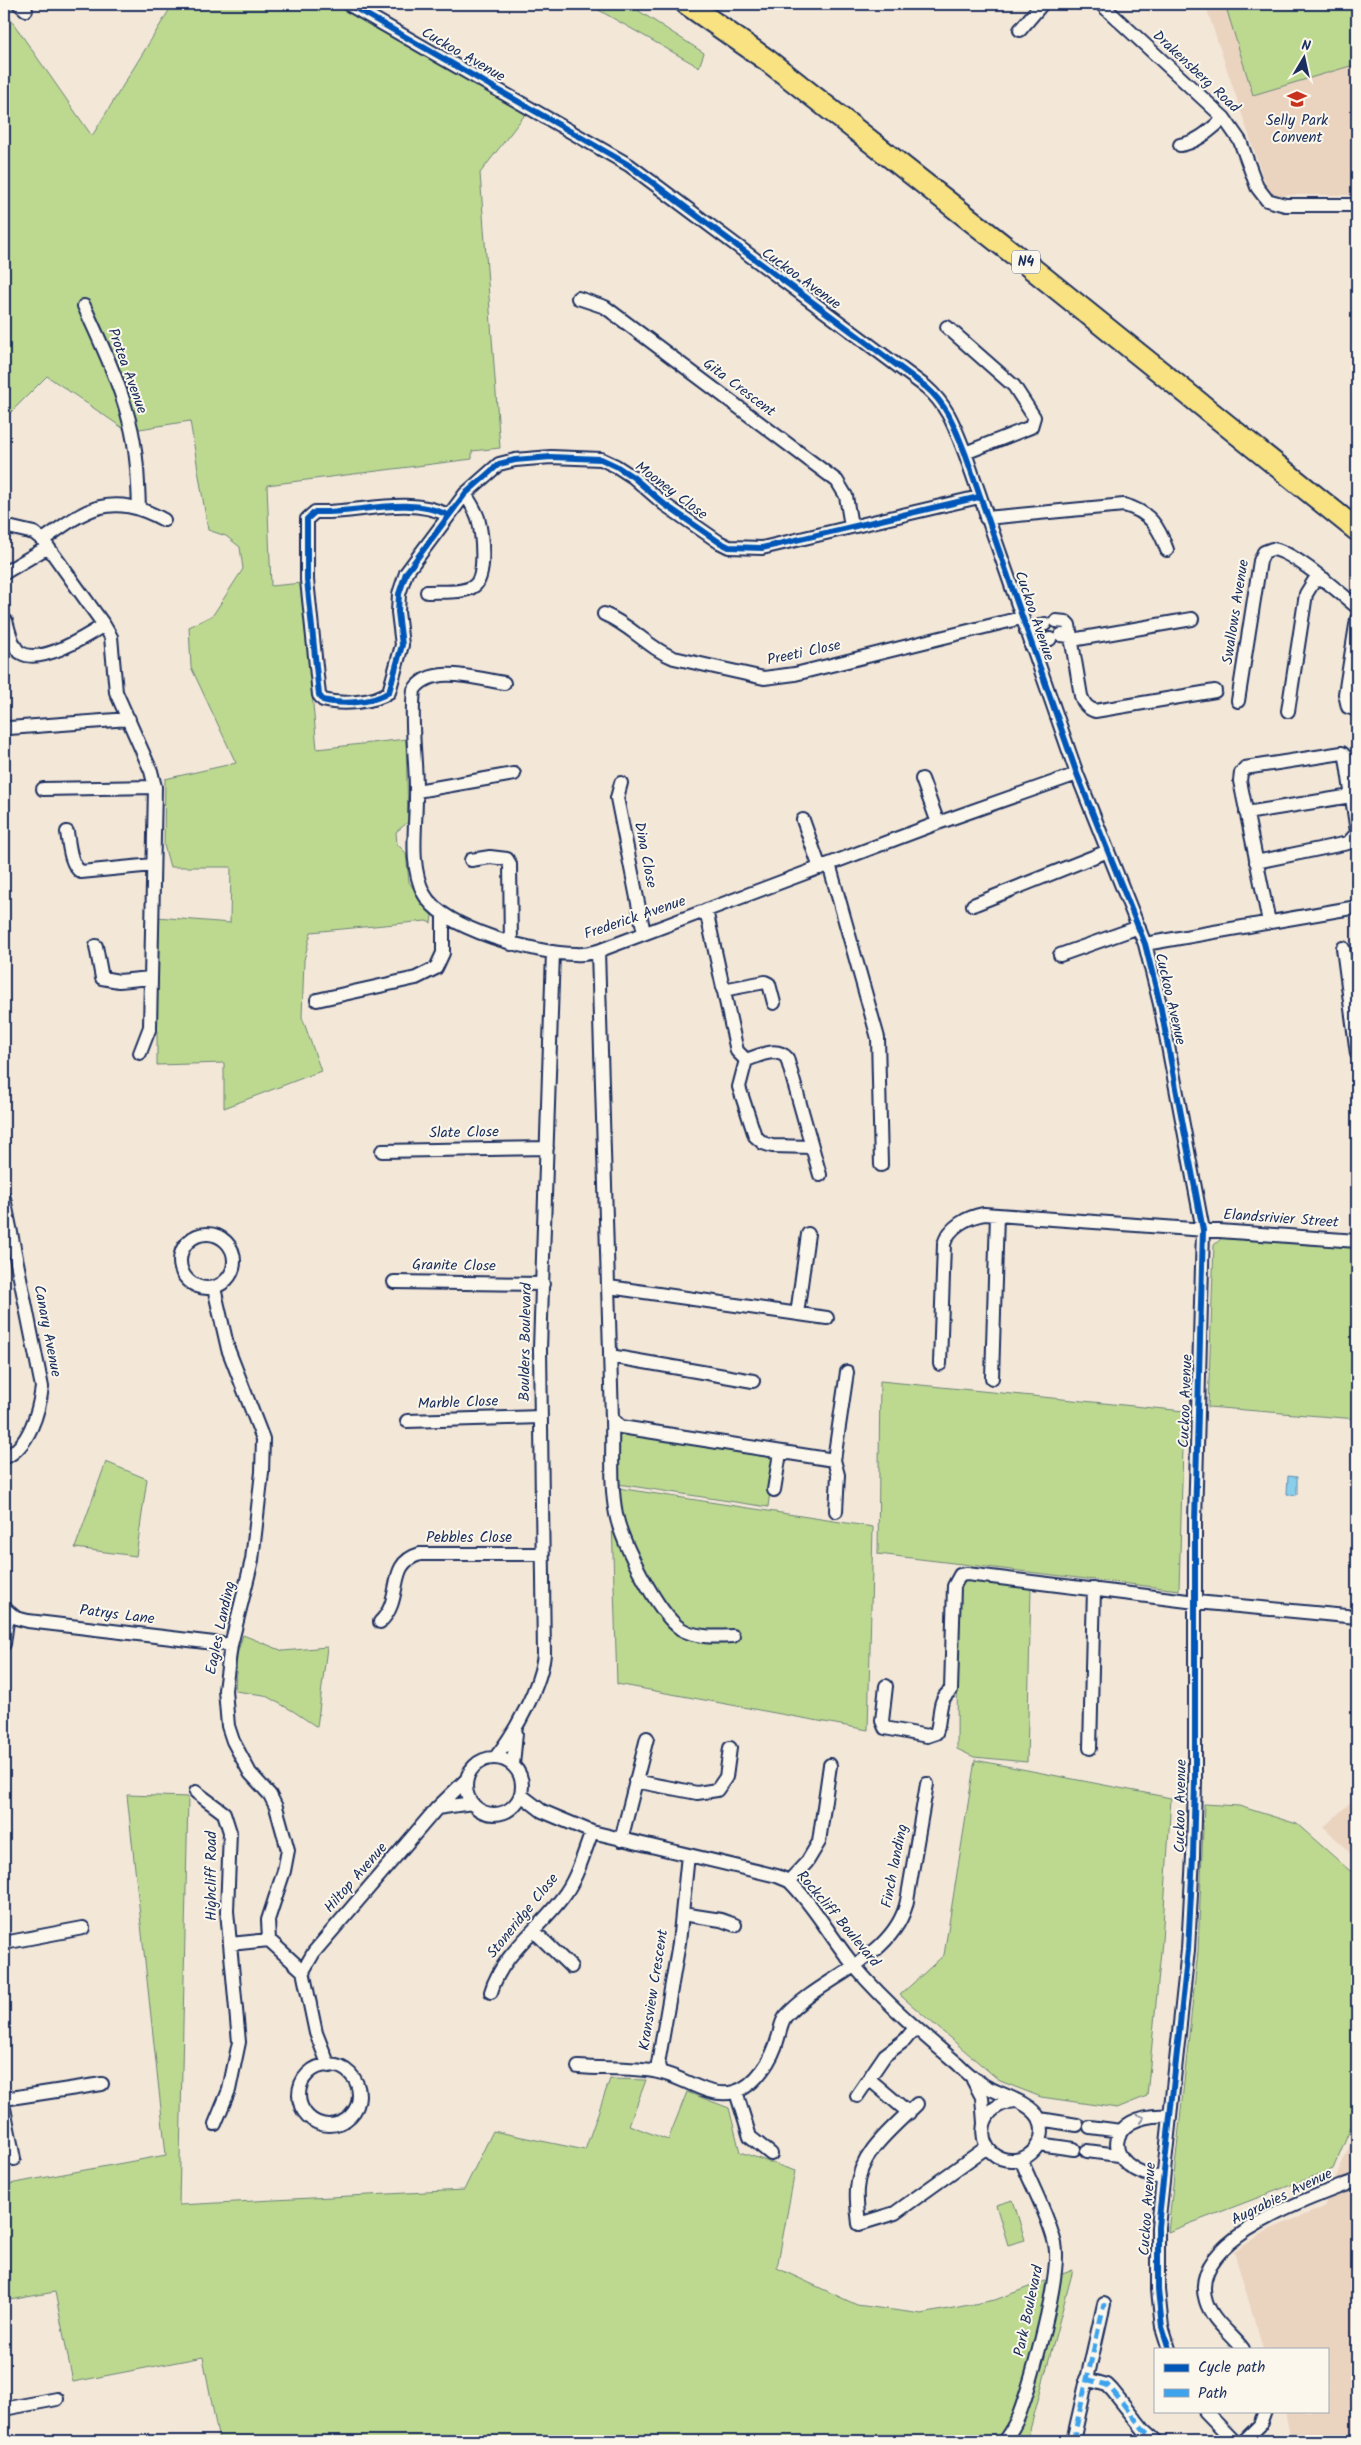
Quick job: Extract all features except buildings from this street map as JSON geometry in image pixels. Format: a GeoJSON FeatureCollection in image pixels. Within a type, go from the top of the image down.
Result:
{"type":"FeatureCollection","features":[{"type":"Feature","properties":{"kind":"highway","name":"N4"},"geometry":{"type":"LineString","coordinates":[[687,4],[767,60],[1024,262],[1357,530]]}},
{"type":"Feature","properties":{"kind":"street","name":"Cuckoo Avenue"},"geometry":{"type":"LineString","coordinates":[[348,4],[594,144],[650,180],[719,234],[936,395],[950,415],[965,453],[986,518],[1077,774],[1139,926],[1160,1004],[1203,1230],[1195,1521],[1193,1856],[1188,1950],[1168,2116],[1158,2227],[1158,2290],[1162,2327],[1169,2348]]}},
{"type":"Feature","properties":{"kind":"street"},"geometry":{"type":"LineString","coordinates":[[1020,30],[1042,4]]}},
{"type":"Feature","properties":{"kind":"street","name":"Drakensberg Road"},"geometry":{"type":"LineString","coordinates":[[1101,4],[1224,118],[1240,141],[1257,187],[1267,200],[1284,205],[1357,205]]}},
{"type":"Feature","properties":{"kind":"street"},"geometry":{"type":"LineString","coordinates":[[1180,145],[1190,143],[1200,137],[1224,118]]}},
{"type":"Feature","properties":{"kind":"street","name":"Gita Crescent"},"geometry":{"type":"LineString","coordinates":[[578,298],[605,307],[838,482],[846,496],[851,526]]}},
{"type":"Feature","properties":{"kind":"street","name":"Protea Avenue"},"geometry":{"type":"LineString","coordinates":[[84,306],[110,365],[130,422],[135,454],[139,508]]}},
{"type":"Feature","properties":{"kind":"street"},"geometry":{"type":"LineString","coordinates":[[947,327],[1014,386],[1034,417],[1031,427],[965,453]]}},
{"type":"Feature","properties":{"kind":"street","name":"Mooney Close"},"geometry":{"type":"LineString","coordinates":[[448,515],[417,506],[394,506],[315,512],[307,519],[307,573],[319,695],[323,700],[331,702],[383,696],[389,692],[393,684],[402,645],[398,612],[401,583],[412,563],[465,494],[499,464],[515,460],[551,456],[601,459],[616,466],[664,504],[729,547],[762,548],[979,496]]}},
{"type":"Feature","properties":{"kind":"street"},"geometry":{"type":"LineString","coordinates":[[427,592],[464,590],[473,587],[481,575],[480,526],[475,511],[465,494]]}},
{"type":"Feature","properties":{"kind":"street"},"geometry":{"type":"LineString","coordinates":[[4,573],[46,544],[92,508],[104,505],[139,508],[164,520]]}},
{"type":"Feature","properties":{"kind":"street"},"geometry":{"type":"LineString","coordinates":[[986,518],[1124,505],[1139,510],[1153,521],[1160,530],[1168,550]]}},
{"type":"Feature","properties":{"kind":"street"},"geometry":{"type":"LineString","coordinates":[[4,526],[34,533],[46,544],[104,625],[111,637],[116,692],[151,771],[155,787],[150,1026],[140,1053]]}},
{"type":"Feature","properties":{"kind":"street","name":"Swallows Avenue"},"geometry":{"type":"LineString","coordinates":[[1238,701],[1260,561],[1264,552],[1278,549],[1324,579],[1357,607]]}},
{"type":"Feature","properties":{"kind":"street"},"geometry":{"type":"LineString","coordinates":[[1288,711],[1306,594],[1310,584],[1324,579]]}},
{"type":"Feature","properties":{"kind":"street","name":"Preeti Close"},"geometry":{"type":"LineString","coordinates":[[604,614],[622,622],[664,654],[674,658],[764,678],[795,674],[1021,618]]}},
{"type":"Feature","properties":{"kind":"street"},"geometry":{"type":"LineString","coordinates":[[1031,646],[1061,638],[1192,619]]}},
{"type":"Feature","properties":{"kind":"street"},"geometry":{"type":"LineString","coordinates":[[1357,619],[1345,694],[1348,707],[1357,710]]}},
{"type":"Feature","properties":{"kind":"street"},"geometry":{"type":"LineString","coordinates":[[6,621],[15,647],[20,653],[31,655],[44,655],[58,650],[104,625]]}},
{"type":"Feature","properties":{"kind":"street"},"geometry":{"type":"LineString","coordinates":[[1026,632],[1051,622],[1066,622],[1061,638],[1081,696],[1089,709],[1095,710],[1215,691]]}},
{"type":"Feature","properties":{"kind":"street","name":"Frederick Avenue"},"geometry":{"type":"LineString","coordinates":[[504,683],[450,675],[432,677],[418,685],[413,698],[416,791],[415,861],[418,880],[425,896],[443,915],[511,944],[553,952],[578,955],[598,951],[938,823],[1077,774]]}},
{"type":"Feature","properties":{"kind":"street"},"geometry":{"type":"LineString","coordinates":[[9,728],[129,719]]}},
{"type":"Feature","properties":{"kind":"street"},"geometry":{"type":"LineString","coordinates":[[1256,862],[1348,843],[1357,832],[1346,757],[1342,753],[1250,765],[1241,773],[1240,781],[1246,813],[1256,862],[1269,922]]}},
{"type":"Feature","properties":{"kind":"street"},"geometry":{"type":"LineString","coordinates":[[416,791],[514,774]]}},
{"type":"Feature","properties":{"kind":"street"},"geometry":{"type":"LineString","coordinates":[[922,779],[938,823]]}},
{"type":"Feature","properties":{"kind":"street","name":"Dina Close"},"geometry":{"type":"LineString","coordinates":[[621,784],[618,798],[644,933]]}},
{"type":"Feature","properties":{"kind":"street"},"geometry":{"type":"LineString","coordinates":[[43,789],[155,787]]}},
{"type":"Feature","properties":{"kind":"street"},"geometry":{"type":"LineString","coordinates":[[1246,813],[1352,796]]}},
{"type":"Feature","properties":{"kind":"street"},"geometry":{"type":"LineString","coordinates":[[803,820],[824,866],[878,1038],[881,1165]]}},
{"type":"Feature","properties":{"kind":"street"},"geometry":{"type":"LineString","coordinates":[[67,832],[76,869],[81,872],[153,865]]}},
{"type":"Feature","properties":{"kind":"street"},"geometry":{"type":"LineString","coordinates":[[973,905],[1108,851]]}},
{"type":"Feature","properties":{"kind":"street"},"geometry":{"type":"LineString","coordinates":[[471,860],[500,857],[506,859],[510,864],[511,944]]}},
{"type":"Feature","properties":{"kind":"street"},"geometry":{"type":"LineString","coordinates":[[1145,944],[1357,907]]}},
{"type":"Feature","properties":{"kind":"street"},"geometry":{"type":"LineString","coordinates":[[706,910],[737,1052],[746,1060]]}},
{"type":"Feature","properties":{"kind":"street"},"geometry":{"type":"LineString","coordinates":[[317,1000],[416,978],[436,968],[443,953],[443,915]]}},
{"type":"Feature","properties":{"kind":"street"},"geometry":{"type":"LineString","coordinates":[[1060,955],[1139,926]]}},
{"type":"Feature","properties":{"kind":"street"},"geometry":{"type":"LineString","coordinates":[[96,946],[102,978],[119,981],[151,978]]}},
{"type":"Feature","properties":{"kind":"street"},"geometry":{"type":"LineString","coordinates":[[1342,948],[1357,1054]]}},
{"type":"Feature","properties":{"kind":"street"},"geometry":{"type":"LineString","coordinates":[[598,951],[616,1514],[623,1535],[665,1615],[682,1630],[714,1637],[733,1636]]}},
{"type":"Feature","properties":{"kind":"street","name":"Boulders Boulevard"},"geometry":{"type":"LineString","coordinates":[[495,1758],[517,1728],[539,1681],[543,1667],[540,1417],[553,952]]}},
{"type":"Feature","properties":{"kind":"street"},"geometry":{"type":"LineString","coordinates":[[723,990],[765,982],[769,984],[774,1003]]}},
{"type":"Feature","properties":{"kind":"street"},"geometry":{"type":"LineString","coordinates":[[746,1060],[774,1052],[780,1052],[787,1058],[820,1175]]}},
{"type":"Feature","properties":{"kind":"street"},"geometry":{"type":"LineString","coordinates":[[746,1060],[739,1087],[755,1136],[763,1143],[772,1146],[812,1147]]}},
{"type":"Feature","properties":{"kind":"street","name":"Slate Close"},"geometry":{"type":"LineString","coordinates":[[382,1151],[547,1148]]}},
{"type":"Feature","properties":{"kind":"street","name":"Canary Avenue"},"geometry":{"type":"LineString","coordinates":[[4,1198],[9,1251],[42,1387],[40,1402],[27,1434],[16,1451],[4,1458]]}},
{"type":"Feature","properties":{"kind":"street"},"geometry":{"type":"LineString","coordinates":[[992,1378],[997,1215]]}},
{"type":"Feature","properties":{"kind":"street","name":"Elandsrivier Street"},"geometry":{"type":"LineString","coordinates":[[940,1364],[946,1238],[953,1228],[975,1216],[997,1215],[1357,1241]]}},
{"type":"Feature","properties":{"kind":"street"},"geometry":{"type":"LineString","coordinates":[[798,1314],[808,1234]]}},
{"type":"Feature","properties":{"kind":"street"},"geometry":{"type":"LineString","coordinates":[[200,1236],[215,1236],[228,1244],[232,1251],[234,1266],[231,1273],[227,1280],[214,1288],[199,1287],[192,1284],[186,1278],[180,1265],[183,1250],[187,1243],[200,1236]]}},
{"type":"Feature","properties":{"kind":"street","name":"Granite Close"},"geometry":{"type":"LineString","coordinates":[[394,1282],[543,1284]]}},
{"type":"Feature","properties":{"kind":"street"},"geometry":{"type":"LineString","coordinates":[[609,1287],[826,1318]]}},
{"type":"Feature","properties":{"kind":"street","name":"Eagles Landing"},"geometry":{"type":"LineString","coordinates":[[214,1288],[228,1348],[263,1439],[262,1472],[252,1560],[231,1646],[226,1675],[228,1726],[233,1741],[250,1773],[270,1795],[278,1814],[288,1850],[284,1870],[268,1920],[269,1940]]}},
{"type":"Feature","properties":{"kind":"street"},"geometry":{"type":"LineString","coordinates":[[610,1356],[753,1380]]}},
{"type":"Feature","properties":{"kind":"street"},"geometry":{"type":"LineString","coordinates":[[836,1511],[838,1475],[834,1460],[847,1372]]}},
{"type":"Feature","properties":{"kind":"street","name":"Marble Close"},"geometry":{"type":"LineString","coordinates":[[407,1420],[540,1417]]}},
{"type":"Feature","properties":{"kind":"street"},"geometry":{"type":"LineString","coordinates":[[612,1419],[621,1427],[834,1460]]}},
{"type":"Feature","properties":{"kind":"street"},"geometry":{"type":"LineString","coordinates":[[774,1490],[780,1453]]}},
{"type":"Feature","properties":{"kind":"street","name":"Pebbles Close"},"geometry":{"type":"LineString","coordinates":[[380,1622],[389,1613],[394,1602],[400,1568],[413,1556],[420,1554],[542,1554]]}},
{"type":"Feature","properties":{"kind":"street"},"geometry":{"type":"LineString","coordinates":[[886,1686],[882,1721],[885,1728],[927,1736],[936,1733],[943,1696],[951,1690],[954,1586],[960,1575],[974,1574],[1196,1602],[1357,1617]]}},
{"type":"Feature","properties":{"kind":"street"},"geometry":{"type":"LineString","coordinates":[[1090,1748],[1094,1589]]}},
{"type":"Feature","properties":{"kind":"street"},"geometry":{"type":"LineString","coordinates":[[4,1644],[6,1610]]}},
{"type":"Feature","properties":{"kind":"street","name":"Patrys Lane"},"geometry":{"type":"LineString","coordinates":[[6,1610],[28,1621],[231,1646]]}},
{"type":"Feature","properties":{"kind":"street","name":"Boulders Boulevard"},"geometry":{"type":"LineString","coordinates":[[513,1765],[517,1728]]}},
{"type":"Feature","properties":{"kind":"street"},"geometry":{"type":"LineString","coordinates":[[621,1840],[646,1738]]}},
{"type":"Feature","properties":{"kind":"street"},"geometry":{"type":"LineString","coordinates":[[635,1781],[697,1792],[717,1790],[726,1777],[730,1748]]}},
{"type":"Feature","properties":{"kind":"street"},"geometry":{"type":"LineString","coordinates":[[467,1780],[468,1795],[472,1803],[484,1812],[491,1814],[499,1813],[512,1807],[520,1795],[520,1776],[513,1765],[495,1758]]}},
{"type":"Feature","properties":{"kind":"street","name":"Hiltop Avenue"},"geometry":{"type":"LineString","coordinates":[[303,1970],[314,1952],[437,1808],[467,1780],[475,1766],[481,1761],[495,1758]]}},
{"type":"Feature","properties":{"kind":"street"},"geometry":{"type":"LineString","coordinates":[[789,1881],[807,1862],[819,1842],[830,1765]]}},
{"type":"Feature","properties":{"kind":"street","name":"Finch landing"},"geometry":{"type":"LineString","coordinates":[[855,1967],[893,1930],[905,1910],[927,1784]]}},
{"type":"Feature","properties":{"kind":"street","name":"Highcliff Road"},"geometry":{"type":"LineString","coordinates":[[196,1792],[224,1812],[228,1822],[227,1900],[239,2042],[229,2090],[215,2124]]}},
{"type":"Feature","properties":{"kind":"street","name":"Rockcliff Boulevard"},"geometry":{"type":"LineString","coordinates":[[520,1795],[542,1811],[592,1832],[777,1876],[789,1881],[855,1967],[915,2028],[965,2071]]}},
{"type":"Feature","properties":{"kind":"street"},"geometry":{"type":"LineString","coordinates":[[437,1808],[472,1803]]}},
{"type":"Feature","properties":{"kind":"street","name":"Rockcliff Boulevard"},"geometry":{"type":"LineString","coordinates":[[512,1807],[542,1811]]}},
{"type":"Feature","properties":{"kind":"street","name":"Stoneridge Close"},"geometry":{"type":"LineString","coordinates":[[491,1992],[501,1967],[563,1898],[572,1883],[592,1832]]}},
{"type":"Feature","properties":{"kind":"street","name":"Kransview Crescent"},"geometry":{"type":"LineString","coordinates":[[660,2072],[658,2064],[682,1914],[688,1855]]}},
{"type":"Feature","properties":{"kind":"street","name":"Kransview Crescent"},"geometry":{"type":"LineString","coordinates":[[682,1914],[721,1920],[735,1925]]}},
{"type":"Feature","properties":{"kind":"street"},"geometry":{"type":"LineString","coordinates":[[4,1942],[83,1928]]}},
{"type":"Feature","properties":{"kind":"street"},"geometry":{"type":"LineString","coordinates":[[534,1931],[571,1967]]}},
{"type":"Feature","properties":{"kind":"street"},"geometry":{"type":"LineString","coordinates":[[230,1944],[269,1940],[303,1970],[316,2034],[328,2066]]}},
{"type":"Feature","properties":{"kind":"street"},"geometry":{"type":"LineString","coordinates":[[771,2154],[750,2137],[736,2092],[748,2086],[766,2064],[778,2039],[784,2018],[800,2003],[855,1967]]}},
{"type":"Feature","properties":{"kind":"street"},"geometry":{"type":"LineString","coordinates":[[857,2096],[885,2055],[905,2040],[915,2028]]}},
{"type":"Feature","properties":{"kind":"street"},"geometry":{"type":"LineString","coordinates":[[328,2066],[347,2072],[358,2088],[359,2098],[351,2115],[334,2125],[324,2125],[307,2116],[299,2098],[304,2079],[319,2067],[328,2066]]}},
{"type":"Feature","properties":{"kind":"street","name":"Kransview Crescent"},"geometry":{"type":"LineString","coordinates":[[578,2067],[660,2072],[714,2092],[736,2092]]}},
{"type":"Feature","properties":{"kind":"street"},"geometry":{"type":"LineString","coordinates":[[965,2071],[982,2084],[1030,2107],[1040,2119],[1042,2136],[1034,2151],[1021,2159],[1003,2158],[987,2147],[983,2137],[984,2123],[980,2092],[965,2071]]}},
{"type":"Feature","properties":{"kind":"street"},"geometry":{"type":"LineString","coordinates":[[869,2079],[913,2108],[873,2149],[864,2162],[857,2189],[859,2224],[895,2213],[987,2147]]}},
{"type":"Feature","properties":{"kind":"street"},"geometry":{"type":"LineString","coordinates":[[4,2099],[102,2084]]}},
{"type":"Feature","properties":{"kind":"street"},"geometry":{"type":"LineString","coordinates":[[984,2123],[994,2107],[1006,2102],[1016,2101]]}},
{"type":"Feature","properties":{"kind":"street"},"geometry":{"type":"LineString","coordinates":[[4,2108],[14,2159]]}},
{"type":"Feature","properties":{"kind":"street"},"geometry":{"type":"LineString","coordinates":[[1118,2155],[1117,2142],[1121,2131],[1140,2117],[1168,2116]]}},
{"type":"Feature","properties":{"kind":"street"},"geometry":{"type":"LineString","coordinates":[[1040,2119],[1077,2125]]}},
{"type":"Feature","properties":{"kind":"street"},"geometry":{"type":"LineString","coordinates":[[1090,2126],[1121,2131]]}},
{"type":"Feature","properties":{"kind":"street"},"geometry":{"type":"LineString","coordinates":[[1038,2144],[1074,2149]]}},
{"type":"Feature","properties":{"kind":"street"},"geometry":{"type":"LineString","coordinates":[[1087,2151],[1118,2155],[1136,2171],[1162,2178]]}},
{"type":"Feature","properties":{"kind":"street","name":"Park Boulevard"},"geometry":{"type":"LineString","coordinates":[[1004,2441],[1019,2416],[1056,2271],[1055,2244],[1045,2214],[1021,2159]]}},
{"type":"Feature","properties":{"kind":"street","name":"Augrabies Avenue"},"geometry":{"type":"LineString","coordinates":[[1242,2348],[1215,2318],[1206,2301],[1205,2282],[1214,2259],[1229,2242],[1244,2232],[1309,2200],[1357,2180]]}},
{"type":"Feature","properties":{"kind":"street"},"geometry":{"type":"LineString","coordinates":[[1072,2441],[1104,2304]]}},
{"type":"Feature","properties":{"kind":"street"},"geometry":{"type":"LineString","coordinates":[[1086,2379],[1107,2385],[1144,2430],[1156,2441]]}},
{"type":"Feature","properties":{"kind":"street"},"geometry":{"type":"LineString","coordinates":[[4,2409],[57,2400]]}},
{"type":"Feature","properties":{"kind":"street"},"geometry":{"type":"LineString","coordinates":[[1206,2412],[1234,2441]]}},
{"type":"Feature","properties":{"kind":"street"},"geometry":{"type":"LineString","coordinates":[[1244,2441],[1260,2425],[1265,2412]]}},
{"type":"Feature","properties":{"kind":"shaded area","name":"Selly Park Convent"},"geometry":{"type":"Polygon","coordinates":[[[1205,4],[1357,4],[1357,195],[1269,195],[1205,4]]]}},
{"type":"Feature","properties":{"kind":"shaded area"},"geometry":{"type":"Polygon","coordinates":[[[1357,1796],[1357,1860],[1324,1827],[1357,1796]]]}},
{"type":"Feature","properties":{"kind":"shaded area"},"geometry":{"type":"Polygon","coordinates":[[[1357,2127],[1357,2441],[1291,2441],[1285,2412],[1328,2412],[1328,2348],[1263,2348],[1234,2252],[1268,2230],[1324,2207],[1357,2127]]]}},
{"type":"Feature","properties":{"kind":"green space"},"geometry":{"type":"Polygon","coordinates":[[[173,4],[334,4],[527,112],[480,173],[500,448],[472,451],[472,459],[267,485],[271,586],[302,583],[317,749],[406,739],[408,822],[396,832],[397,844],[406,853],[409,882],[432,916],[431,923],[426,921],[311,932],[304,960],[302,1017],[321,1071],[224,1108],[224,1063],[157,1065],[157,917],[230,923],[231,867],[170,867],[164,845],[165,779],[236,763],[191,667],[189,627],[213,615],[243,569],[240,547],[226,536],[208,530],[190,421],[127,431],[47,376],[8,415],[4,424],[4,10],[92,136],[173,4]]]}},
{"type":"Feature","properties":{"kind":"green space"},"geometry":{"type":"Polygon","coordinates":[[[588,4],[628,4],[704,53],[699,67],[588,4]]]}},
{"type":"Feature","properties":{"kind":"green space"},"geometry":{"type":"Polygon","coordinates":[[[1225,4],[1357,4],[1357,64],[1253,95],[1225,4]]]}},
{"type":"Feature","properties":{"kind":"green space"},"geometry":{"type":"Polygon","coordinates":[[[1222,1238],[1357,1248],[1357,1419],[1208,1407],[1214,1245],[1222,1238]]]}},
{"type":"Feature","properties":{"kind":"green space"},"geometry":{"type":"Polygon","coordinates":[[[880,1381],[1184,1411],[1179,1590],[878,1554],[880,1381]]]}},
{"type":"Feature","properties":{"kind":"green space"},"geometry":{"type":"Polygon","coordinates":[[[617,1431],[772,1457],[774,1461],[768,1507],[618,1484],[617,1431]]]}},
{"type":"Feature","properties":{"kind":"green space"},"geometry":{"type":"Polygon","coordinates":[[[106,1462],[147,1479],[136,1556],[75,1548],[106,1462]]]}},
{"type":"Feature","properties":{"kind":"green space"},"geometry":{"type":"Polygon","coordinates":[[[611,1487],[873,1527],[868,1730],[617,1684],[611,1487]]]}},
{"type":"Feature","properties":{"kind":"green space"},"geometry":{"type":"Polygon","coordinates":[[[971,1578],[1031,1587],[1027,1762],[974,1757],[957,1749],[958,1587],[971,1578]]]}},
{"type":"Feature","properties":{"kind":"green space"},"geometry":{"type":"Polygon","coordinates":[[[243,1635],[283,1651],[327,1647],[317,1727],[264,1695],[235,1691],[237,1654],[243,1635]]]}},
{"type":"Feature","properties":{"kind":"green space"},"geometry":{"type":"Polygon","coordinates":[[[975,1760],[1171,1798],[1162,1941],[1147,2096],[1117,2108],[1041,2097],[1000,2081],[900,1995],[944,1955],[975,1760]]]}},
{"type":"Feature","properties":{"kind":"green space"},"geometry":{"type":"Polygon","coordinates":[[[127,1795],[188,1797],[179,2205],[464,2190],[493,2131],[585,2150],[610,2079],[646,2080],[629,2125],[668,2140],[687,2092],[729,2108],[740,2152],[795,2171],[777,2268],[857,2305],[922,2314],[995,2300],[1073,2270],[1027,2441],[219,2441],[203,2357],[73,2382],[55,2292],[4,2301],[4,2185],[166,2155],[127,1795]]]}},
{"type":"Feature","properties":{"kind":"green space"},"geometry":{"type":"Polygon","coordinates":[[[1204,1804],[1239,1806],[1297,1824],[1357,1877],[1357,2112],[1333,2169],[1168,2232],[1198,1951],[1204,1804]]]}},
{"type":"Feature","properties":{"kind":"green space"},"geometry":{"type":"Polygon","coordinates":[[[1013,2200],[1025,2240],[1008,2245],[996,2205],[1013,2200]]]}},
{"type":"Feature","properties":{"kind":"water"},"geometry":{"type":"Polygon","coordinates":[[[1288,1476],[1297,1477],[1297,1495],[1287,1494],[1288,1476]]]}},
{"type":"Feature","properties":{"kind":"marked path"},"geometry":{"type":"LineString","coordinates":[[1073,2441],[1104,2304]]}},
{"type":"Feature","properties":{"kind":"marked path"},"geometry":{"type":"LineString","coordinates":[[1086,2379],[1107,2385],[1144,2430],[1156,2441]]}},
{"type":"Feature","properties":{"kind":"cycle path"},"geometry":{"type":"LineString","coordinates":[[348,4],[629,165],[934,394],[950,418],[965,453],[1077,774],[1145,944],[1160,1004],[1203,1230],[1195,1521],[1195,1782],[1193,1856],[1188,1950],[1158,2227],[1158,2290],[1162,2327],[1169,2348]]}},
{"type":"Feature","properties":{"kind":"cycle path"},"geometry":{"type":"LineString","coordinates":[[448,515],[416,506],[399,506],[315,512],[307,519],[307,580],[319,695],[323,700],[330,702],[366,701],[383,696],[389,692],[402,645],[398,612],[399,594],[406,573],[465,494],[499,464],[515,460],[551,457],[601,459],[633,477],[664,504],[729,547],[762,548],[979,497]]}},
{"type":"Feature","properties":{"kind":"place","name":"Selly Park Convent"},"geometry":{"type":"Point","coordinates":[1297,99]}}]}
